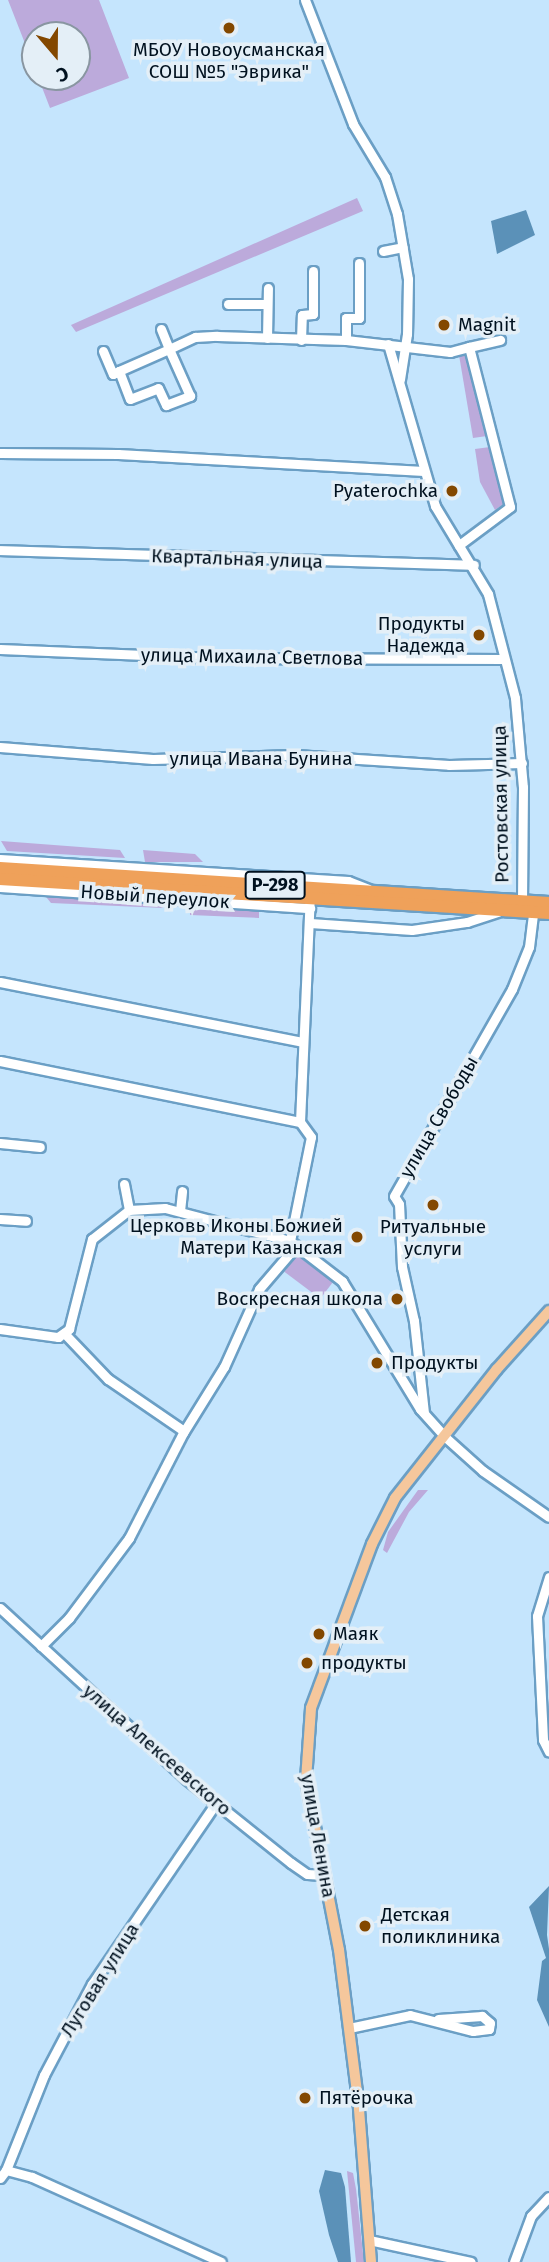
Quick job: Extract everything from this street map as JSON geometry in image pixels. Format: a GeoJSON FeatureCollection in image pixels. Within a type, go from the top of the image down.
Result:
{"type":"FeatureCollection","features":[{"type":"Feature","properties":{"kind":"highway","name":"Ростовская улица"},"geometry":{"type":"LineString","coordinates":[[0,868],[549,903]]}},
{"type":"Feature","properties":{"kind":"highway","name":"Ростовская улица"},"geometry":{"type":"LineString","coordinates":[[0,879],[310,903],[549,913]]}},
{"type":"Feature","properties":{"kind":"main road","name":"улица Ленина"},"geometry":{"type":"LineString","coordinates":[[371,2262],[349,2028],[306,1780],[311,1708],[372,1544],[395,1498],[549,1311]]}},
{"type":"Feature","properties":{"kind":"street","name":"Ростовская улица"},"geometry":{"type":"LineString","coordinates":[[305,0],[354,124],[385,177],[408,279],[405,348],[400,385],[435,506],[474,565],[488,594],[515,698],[522,763],[522,902]]}},
{"type":"Feature","properties":{"kind":"street"},"geometry":{"type":"LineString","coordinates":[[383,251],[402,247]]}},
{"type":"Feature","properties":{"kind":"street"},"geometry":{"type":"LineString","coordinates":[[346,340],[346,318],[359,318],[359,263]]}},
{"type":"Feature","properties":{"kind":"street"},"geometry":{"type":"LineString","coordinates":[[301,340],[302,315],[313,314],[313,271]]}},
{"type":"Feature","properties":{"kind":"street"},"geometry":{"type":"LineString","coordinates":[[267,338],[268,288]]}},
{"type":"Feature","properties":{"kind":"street"},"geometry":{"type":"LineString","coordinates":[[228,303],[267,304]]}},
{"type":"Feature","properties":{"kind":"street"},"geometry":{"type":"LineString","coordinates":[[119,371],[130,399],[158,388],[166,405],[190,396],[161,329]]}},
{"type":"Feature","properties":{"kind":"street"},"geometry":{"type":"LineString","coordinates":[[103,351],[113,373],[195,337],[346,340],[450,352],[500,340]]}},
{"type":"Feature","properties":{"kind":"street"},"geometry":{"type":"LineString","coordinates":[[388,344],[400,385]]}},
{"type":"Feature","properties":{"kind":"street"},"geometry":{"type":"LineString","coordinates":[[459,545],[510,508],[469,347]]}},
{"type":"Feature","properties":{"kind":"street"},"geometry":{"type":"LineString","coordinates":[[0,453],[118,454],[424,471]]}},
{"type":"Feature","properties":{"kind":"street","name":"Квартальная улица"},"geometry":{"type":"LineString","coordinates":[[0,550],[474,565]]}},
{"type":"Feature","properties":{"kind":"street","name":"улица Михаила Светлова"},"geometry":{"type":"LineString","coordinates":[[0,649],[211,658],[505,659]]}},
{"type":"Feature","properties":{"kind":"street","name":"улица Ивана Бунина"},"geometry":{"type":"LineString","coordinates":[[0,747],[153,759],[296,755],[449,765],[522,763]]}},
{"type":"Feature","properties":{"kind":"street"},"geometry":{"type":"LineString","coordinates":[[0,859],[348,881],[377,892]]}},
{"type":"Feature","properties":{"kind":"street","name":"Новый переулок"},"geometry":{"type":"LineString","coordinates":[[0,887],[310,903]]}},
{"type":"Feature","properties":{"kind":"street"},"geometry":{"type":"LineString","coordinates":[[41,1646],[69,1618],[129,1538],[184,1431],[224,1367],[259,1289],[292,1244],[311,1137],[300,1122],[310,903]]}},
{"type":"Feature","properties":{"kind":"street","name":"Ростовская улица"},"geometry":{"type":"LineString","coordinates":[[310,923],[412,930],[467,922],[502,910]]}},
{"type":"Feature","properties":{"kind":"street","name":"улица Свободы"},"geometry":{"type":"LineString","coordinates":[[424,1413],[414,1321],[402,1267],[402,1220],[394,1196],[512,989],[529,947],[533,912]]}},
{"type":"Feature","properties":{"kind":"street"},"geometry":{"type":"LineString","coordinates":[[0,982],[302,1042]]}},
{"type":"Feature","properties":{"kind":"street"},"geometry":{"type":"LineString","coordinates":[[0,1061],[300,1122]]}},
{"type":"Feature","properties":{"kind":"street"},"geometry":{"type":"LineString","coordinates":[[0,1143],[40,1147]]}},
{"type":"Feature","properties":{"kind":"street"},"geometry":{"type":"LineString","coordinates":[[124,1184],[129,1210]]}},
{"type":"Feature","properties":{"kind":"street"},"geometry":{"type":"LineString","coordinates":[[180,1211],[182,1191]]}},
{"type":"Feature","properties":{"kind":"street"},"geometry":{"type":"LineString","coordinates":[[0,1329],[58,1337],[69,1329],[92,1239],[129,1210],[180,1211],[292,1244],[342,1281],[424,1413],[444,1436],[505,1489],[549,1517]]}},
{"type":"Feature","properties":{"kind":"street"},"geometry":{"type":"LineString","coordinates":[[0,1219],[26,1221]]}},
{"type":"Feature","properties":{"kind":"street"},"geometry":{"type":"LineString","coordinates":[[64,1333],[108,1379],[184,1431]]}},
{"type":"Feature","properties":{"kind":"street"},"geometry":{"type":"LineString","coordinates":[[549,1577],[537,1616],[543,1740],[549,1752]]}},
{"type":"Feature","properties":{"kind":"street","name":"улица Алексеевского"},"geometry":{"type":"LineString","coordinates":[[0,1608],[216,1803],[299,1869],[324,1875]]}},
{"type":"Feature","properties":{"kind":"street","name":"Луговая улица"},"geometry":{"type":"LineString","coordinates":[[216,1803],[92,1984],[44,2075],[3,2174],[118,2212],[221,2262]]}},
{"type":"Feature","properties":{"kind":"street"},"geometry":{"type":"LineString","coordinates":[[349,2028],[410,2015],[438,2019],[473,2031],[489,2029],[490,2023],[482,2016],[438,2019]]}},
{"type":"Feature","properties":{"kind":"street"},"geometry":{"type":"LineString","coordinates":[[514,2262],[531,2216],[549,2197]]}},
{"type":"Feature","properties":{"kind":"street"},"geometry":{"type":"LineString","coordinates":[[369,2240],[471,2262]]}},
{"type":"Feature","properties":{"kind":"shaded area"},"geometry":{"type":"Polygon","coordinates":[[[8,0],[99,0],[129,78],[50,108],[43,91],[91,91],[91,21],[21,21],[21,33],[8,0]]]}},
{"type":"Feature","properties":{"kind":"shaded area"},"geometry":{"type":"Polygon","coordinates":[[[357,198],[363,211],[76,332],[71,325],[357,198]]]}},
{"type":"Feature","properties":{"kind":"shaded area"},"geometry":{"type":"Polygon","coordinates":[[[467,353],[487,436],[473,438],[459,355],[467,353]]]}},
{"type":"Feature","properties":{"kind":"shaded area"},"geometry":{"type":"Polygon","coordinates":[[[490,447],[505,503],[495,510],[480,482],[475,449],[490,447]]]}},
{"type":"Feature","properties":{"kind":"shaded area"},"geometry":{"type":"Polygon","coordinates":[[[1,841],[120,850],[125,858],[7,851],[1,841]]]}},
{"type":"Feature","properties":{"kind":"shaded area"},"geometry":{"type":"Polygon","coordinates":[[[143,850],[195,854],[203,862],[145,862],[143,850]]]}},
{"type":"Feature","properties":{"kind":"shaded area"},"geometry":{"type":"Polygon","coordinates":[[[42,892],[158,900],[163,908],[51,903],[42,892]]]}},
{"type":"Feature","properties":{"kind":"shaded area"},"geometry":{"type":"Polygon","coordinates":[[[190,906],[259,911],[259,918],[190,915],[190,906]]]}},
{"type":"Feature","properties":{"kind":"shaded area"},"geometry":{"type":"Polygon","coordinates":[[[297,1255],[333,1282],[320,1299],[284,1272],[297,1255]]]}},
{"type":"Feature","properties":{"kind":"shaded area"},"geometry":{"type":"Polygon","coordinates":[[[418,1490],[428,1490],[409,1512],[387,1553],[383,1550],[388,1532],[418,1490]]]}},
{"type":"Feature","properties":{"kind":"shaded area"},"geometry":{"type":"Polygon","coordinates":[[[347,2171],[353,2173],[356,2189],[364,2262],[356,2262],[347,2171]]]}},
{"type":"Feature","properties":{"kind":"water"},"geometry":{"type":"Polygon","coordinates":[[[526,210],[535,235],[497,254],[491,221],[526,210]]]}},
{"type":"Feature","properties":{"kind":"water"},"geometry":{"type":"Polygon","coordinates":[[[549,1886],[549,2027],[537,2000],[542,1961],[546,1958],[529,1907],[549,1886]]]}},
{"type":"Feature","properties":{"kind":"water"},"geometry":{"type":"Polygon","coordinates":[[[325,2170],[341,2173],[345,2187],[351,2262],[338,2262],[329,2235],[319,2191],[325,2170]]]}},
{"type":"Feature","properties":{"kind":"place","name":"МБОУ Новоусманская СОШ №5 \"Эврика\""},"geometry":{"type":"Point","coordinates":[229,28]}},
{"type":"Feature","properties":{"kind":"place","name":"Magnit"},"geometry":{"type":"Point","coordinates":[444,325]}},
{"type":"Feature","properties":{"kind":"place","name":"Pyaterochka"},"geometry":{"type":"Point","coordinates":[452,491]}},
{"type":"Feature","properties":{"kind":"place","name":"Продукты Надежда"},"geometry":{"type":"Point","coordinates":[479,635]}},
{"type":"Feature","properties":{"kind":"place","name":"Ритуальные услуги"},"geometry":{"type":"Point","coordinates":[433,1205]}},
{"type":"Feature","properties":{"kind":"place","name":"Церковь Иконы Божией Матери Казанская"},"geometry":{"type":"Point","coordinates":[357,1237]}},
{"type":"Feature","properties":{"kind":"place","name":"Воскресная школа"},"geometry":{"type":"Point","coordinates":[397,1299]}},
{"type":"Feature","properties":{"kind":"place","name":"Продукты"},"geometry":{"type":"Point","coordinates":[377,1363]}},
{"type":"Feature","properties":{"kind":"place","name":"Маяк"},"geometry":{"type":"Point","coordinates":[319,1634]}},
{"type":"Feature","properties":{"kind":"place","name":"продукты"},"geometry":{"type":"Point","coordinates":[307,1663]}},
{"type":"Feature","properties":{"kind":"place","name":"Детская поликлиника"},"geometry":{"type":"Point","coordinates":[365,1926]}},
{"type":"Feature","properties":{"kind":"place","name":"Пятёрочка"},"geometry":{"type":"Point","coordinates":[305,2098]}}]}
